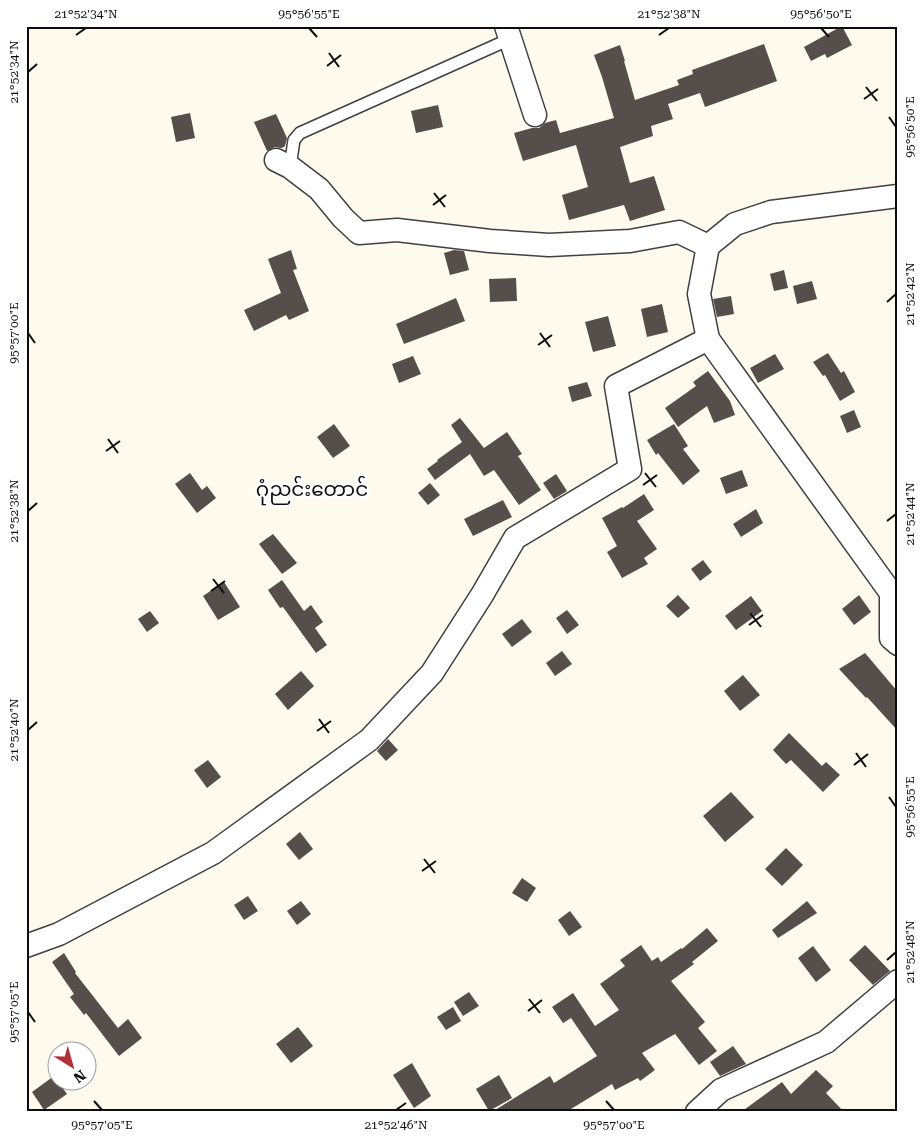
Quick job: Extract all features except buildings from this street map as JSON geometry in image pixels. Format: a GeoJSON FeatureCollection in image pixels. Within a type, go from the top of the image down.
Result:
{"type":"FeatureCollection","features":[{"type":"Feature","properties":{"kind":"street"},"geometry":{"type":"LineString","coordinates":[[508,33],[535,115]]}},
{"type":"Feature","properties":{"kind":"street"},"geometry":{"type":"LineString","coordinates":[[283,163],[320,190],[343,218],[359,233],[397,230],[490,241],[549,245],[630,240],[679,232],[708,246]]}},
{"type":"Feature","properties":{"kind":"street"},"geometry":{"type":"LineString","coordinates":[[898,196],[771,212],[736,224],[708,246],[699,294],[708,339],[891,593],[891,638],[898,644]]}},
{"type":"Feature","properties":{"kind":"street"},"geometry":{"type":"LineString","coordinates":[[26,946],[59,934],[214,853],[369,740],[432,673],[482,595],[515,538],[630,469],[616,386],[708,339]]}},
{"type":"Feature","properties":{"kind":"street"},"geometry":{"type":"LineString","coordinates":[[697,1112],[721,1090],[826,1042],[898,981]]}},
{"type":"Feature","properties":{"kind":"lane"},"geometry":{"type":"LineString","coordinates":[[283,163],[300,132],[508,33]]}},
{"type":"Feature","properties":{"kind":"district","name":"ဂုံညင်းတောင်"},"geometry":{"type":"Point","coordinates":[312,489]}}]}
